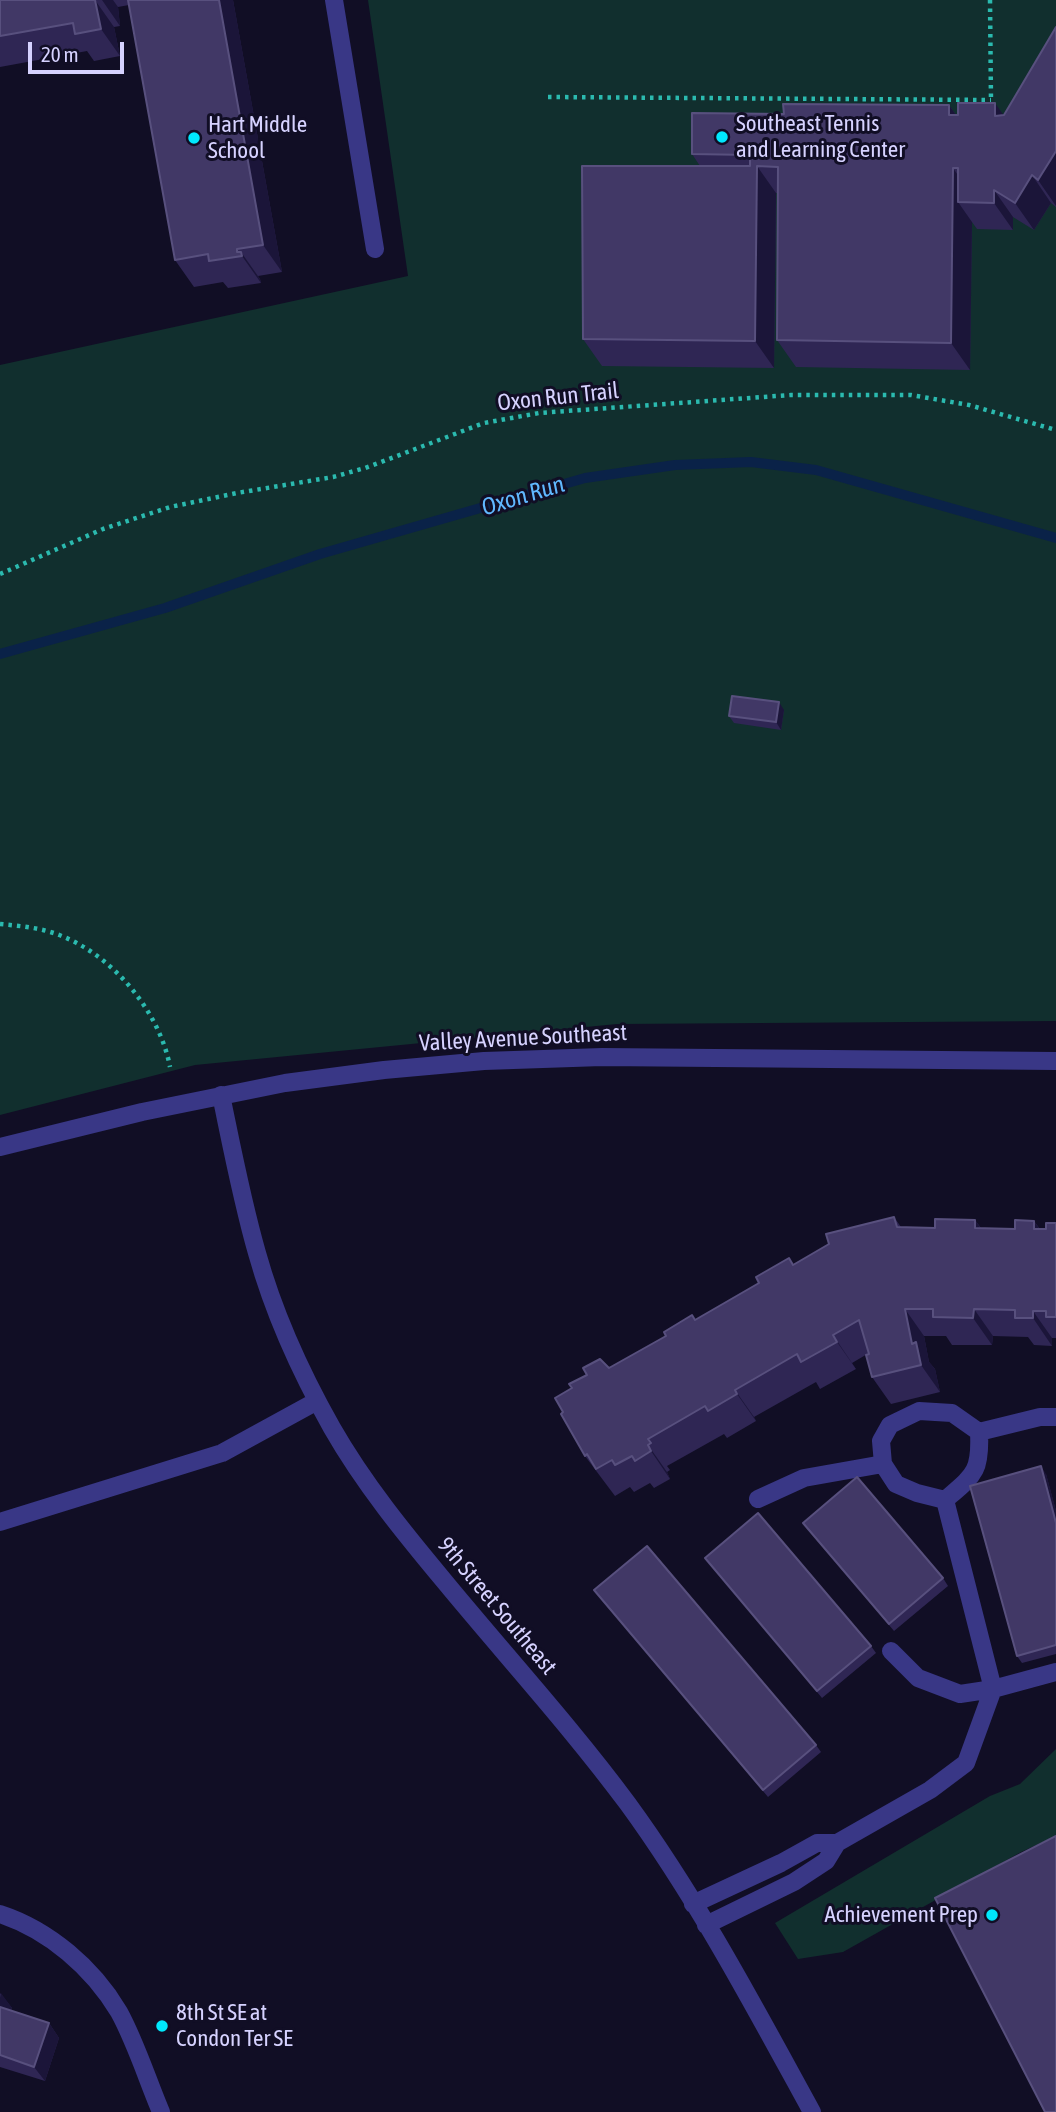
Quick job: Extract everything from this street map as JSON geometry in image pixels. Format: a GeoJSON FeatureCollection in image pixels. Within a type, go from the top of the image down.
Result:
{"type":"FeatureCollection","features":[{"type":"Feature","properties":{"kind":"street"},"geometry":{"type":"LineString","coordinates":[[334,0],[375,249]]}},
{"type":"Feature","properties":{"kind":"street","name":"Valley Avenue Southeast"},"geometry":{"type":"LineString","coordinates":[[0,1147],[79,1126],[221,1095],[335,1076],[524,1059],[660,1057],[1056,1061]]}},
{"type":"Feature","properties":{"kind":"street","name":"9th Street Southeast"},"geometry":{"type":"LineString","coordinates":[[221,1095],[257,1256],[274,1304],[317,1401],[360,1473],[404,1532],[592,1757],[662,1853],[756,2009],[812,2112]]}},
{"type":"Feature","properties":{"kind":"street"},"geometry":{"type":"LineString","coordinates":[[0,1522],[222,1453],[317,1401]]}},
{"type":"Feature","properties":{"kind":"street"},"geometry":{"type":"LineString","coordinates":[[945,1500],[896,1484],[883,1464],[881,1441],[890,1424],[919,1411],[952,1413],[979,1432],[1040,1417],[1056,1417]]}},
{"type":"Feature","properties":{"kind":"street"},"geometry":{"type":"LineString","coordinates":[[945,1500],[972,1476],[980,1457],[979,1432]]}},
{"type":"Feature","properties":{"kind":"street"},"geometry":{"type":"LineString","coordinates":[[758,1499],[804,1478],[883,1464]]}},
{"type":"Feature","properties":{"kind":"street"},"geometry":{"type":"LineString","coordinates":[[693,1904],[817,1843],[836,1843],[930,1790],[965,1763],[993,1689],[945,1500]]}},
{"type":"Feature","properties":{"kind":"street"},"geometry":{"type":"LineString","coordinates":[[891,1651],[918,1678],[960,1694],[993,1689],[1056,1672]]}},
{"type":"Feature","properties":{"kind":"street"},"geometry":{"type":"LineString","coordinates":[[706,1925],[794,1882],[826,1861],[836,1843]]}},
{"type":"Feature","properties":{"kind":"street"},"geometry":{"type":"LineString","coordinates":[[0,1914],[15,1919],[55,1943],[77,1960],[105,1991],[120,2014],[161,2112]]}},
{"type":"Feature","properties":{"kind":"path"},"geometry":{"type":"LineString","coordinates":[[990,0],[991,113]]}},
{"type":"Feature","properties":{"kind":"path"},"geometry":{"type":"LineString","coordinates":[[548,97],[991,100]]}},
{"type":"Feature","properties":{"kind":"path","name":"Oxon Run Trail"},"geometry":{"type":"LineString","coordinates":[[0,574],[103,529],[170,507],[333,477],[365,468],[484,423],[539,413],[791,395],[898,395],[970,405],[1056,430]]}},
{"type":"Feature","properties":{"kind":"path"},"geometry":{"type":"LineString","coordinates":[[0,924],[65,937],[117,972],[129,984],[145,1008],[167,1052],[170,1067]]}},
{"type":"Feature","properties":{"kind":"green space"},"geometry":{"type":"Polygon","coordinates":[[[368,0],[1056,0],[1056,1021],[617,1024],[195,1065],[0,1115],[0,365],[408,276],[368,0]]]}},
{"type":"Feature","properties":{"kind":"green space"},"geometry":{"type":"Polygon","coordinates":[[[1056,1749],[1056,1836],[1021,1852],[843,1952],[798,1959],[775,1923],[990,1796],[1020,1784],[1056,1749]]]}},
{"type":"Feature","properties":{"kind":"building"},"geometry":{"type":"Polygon","coordinates":[[[0,0],[95,0],[101,29],[75,34],[73,23],[0,36],[0,0]]]}},
{"type":"Feature","properties":{"kind":"building"},"geometry":{"type":"Polygon","coordinates":[[[128,0],[219,0],[263,245],[237,249],[242,256],[209,261],[208,254],[175,260],[128,0]]]}},
{"type":"Feature","properties":{"kind":"building"},"geometry":{"type":"Polygon","coordinates":[[[1056,27],[1056,151],[1038,180],[1032,175],[1015,203],[994,190],[994,203],[958,202],[958,168],[953,168],[951,343],[777,340],[778,167],[757,166],[755,341],[583,339],[582,166],[750,166],[750,155],[692,154],[692,113],[784,114],[783,104],[949,105],[949,115],[958,115],[958,103],[995,103],[995,116],[1004,115],[1056,27]]]}},
{"type":"Feature","properties":{"kind":"building"},"geometry":{"type":"Polygon","coordinates":[[[732,696],[779,702],[776,722],[729,716],[732,696]]]}},
{"type":"Feature","properties":{"kind":"building"},"geometry":{"type":"Polygon","coordinates":[[[894,1217],[897,1227],[935,1228],[935,1219],[975,1220],[975,1228],[1015,1229],[1015,1220],[1034,1221],[1034,1229],[1046,1229],[1046,1223],[1056,1223],[1056,1317],[1046,1317],[1046,1311],[1033,1311],[1033,1318],[1015,1318],[1015,1310],[974,1309],[973,1318],[933,1317],[933,1309],[905,1309],[912,1344],[916,1342],[921,1365],[872,1377],[866,1355],[869,1354],[859,1320],[833,1335],[837,1342],[801,1362],[797,1354],[735,1390],[737,1394],[708,1411],[705,1406],[648,1439],[651,1451],[635,1461],[632,1456],[615,1465],[612,1460],[596,1469],[587,1454],[585,1456],[555,1398],[572,1388],[569,1384],[587,1375],[583,1368],[600,1359],[609,1368],[666,1336],[664,1332],[692,1315],[695,1320],[759,1283],[756,1277],[789,1258],[793,1265],[829,1244],[826,1234],[894,1217]]]}},
{"type":"Feature","properties":{"kind":"building"},"geometry":{"type":"Polygon","coordinates":[[[1041,1466],[1056,1523],[1056,1645],[1017,1656],[970,1486],[1041,1466]]]}},
{"type":"Feature","properties":{"kind":"building"},"geometry":{"type":"Polygon","coordinates":[[[857,1477],[943,1578],[889,1624],[803,1523],[857,1477]]]}},
{"type":"Feature","properties":{"kind":"building"},"geometry":{"type":"Polygon","coordinates":[[[758,1513],[871,1646],[817,1691],[705,1558],[758,1513]]]}},
{"type":"Feature","properties":{"kind":"building"},"geometry":{"type":"Polygon","coordinates":[[[647,1546],[816,1745],[763,1790],[594,1590],[647,1546]]]}},
{"type":"Feature","properties":{"kind":"building"},"geometry":{"type":"Polygon","coordinates":[[[1056,1836],[1056,2112],[1045,2112],[935,1898],[1056,1836]]]}},
{"type":"Feature","properties":{"kind":"building"},"geometry":{"type":"Polygon","coordinates":[[[0,2007],[49,2023],[34,2067],[0,2055],[0,2007]]]}},
{"type":"Feature","properties":{"kind":"waterway","name":"Oxon Run"},"geometry":{"type":"LineString","coordinates":[[0,654],[165,608],[320,554],[585,478],[675,465],[751,462],[816,470],[1056,538]]}},
{"type":"Feature","properties":{"kind":"place","name":"Southeast Tennis and Learning Center"},"geometry":{"type":"Point","coordinates":[722,137]}},
{"type":"Feature","properties":{"kind":"place","name":"Hart Middle School"},"geometry":{"type":"Point","coordinates":[194,138]}},
{"type":"Feature","properties":{"kind":"place","name":"Achievement Prep"},"geometry":{"type":"Point","coordinates":[992,1915]}},
{"type":"Feature","properties":{"kind":"place","name":"8th St SE at Condon Ter SE"},"geometry":{"type":"Point","coordinates":[162,2026]}}]}
